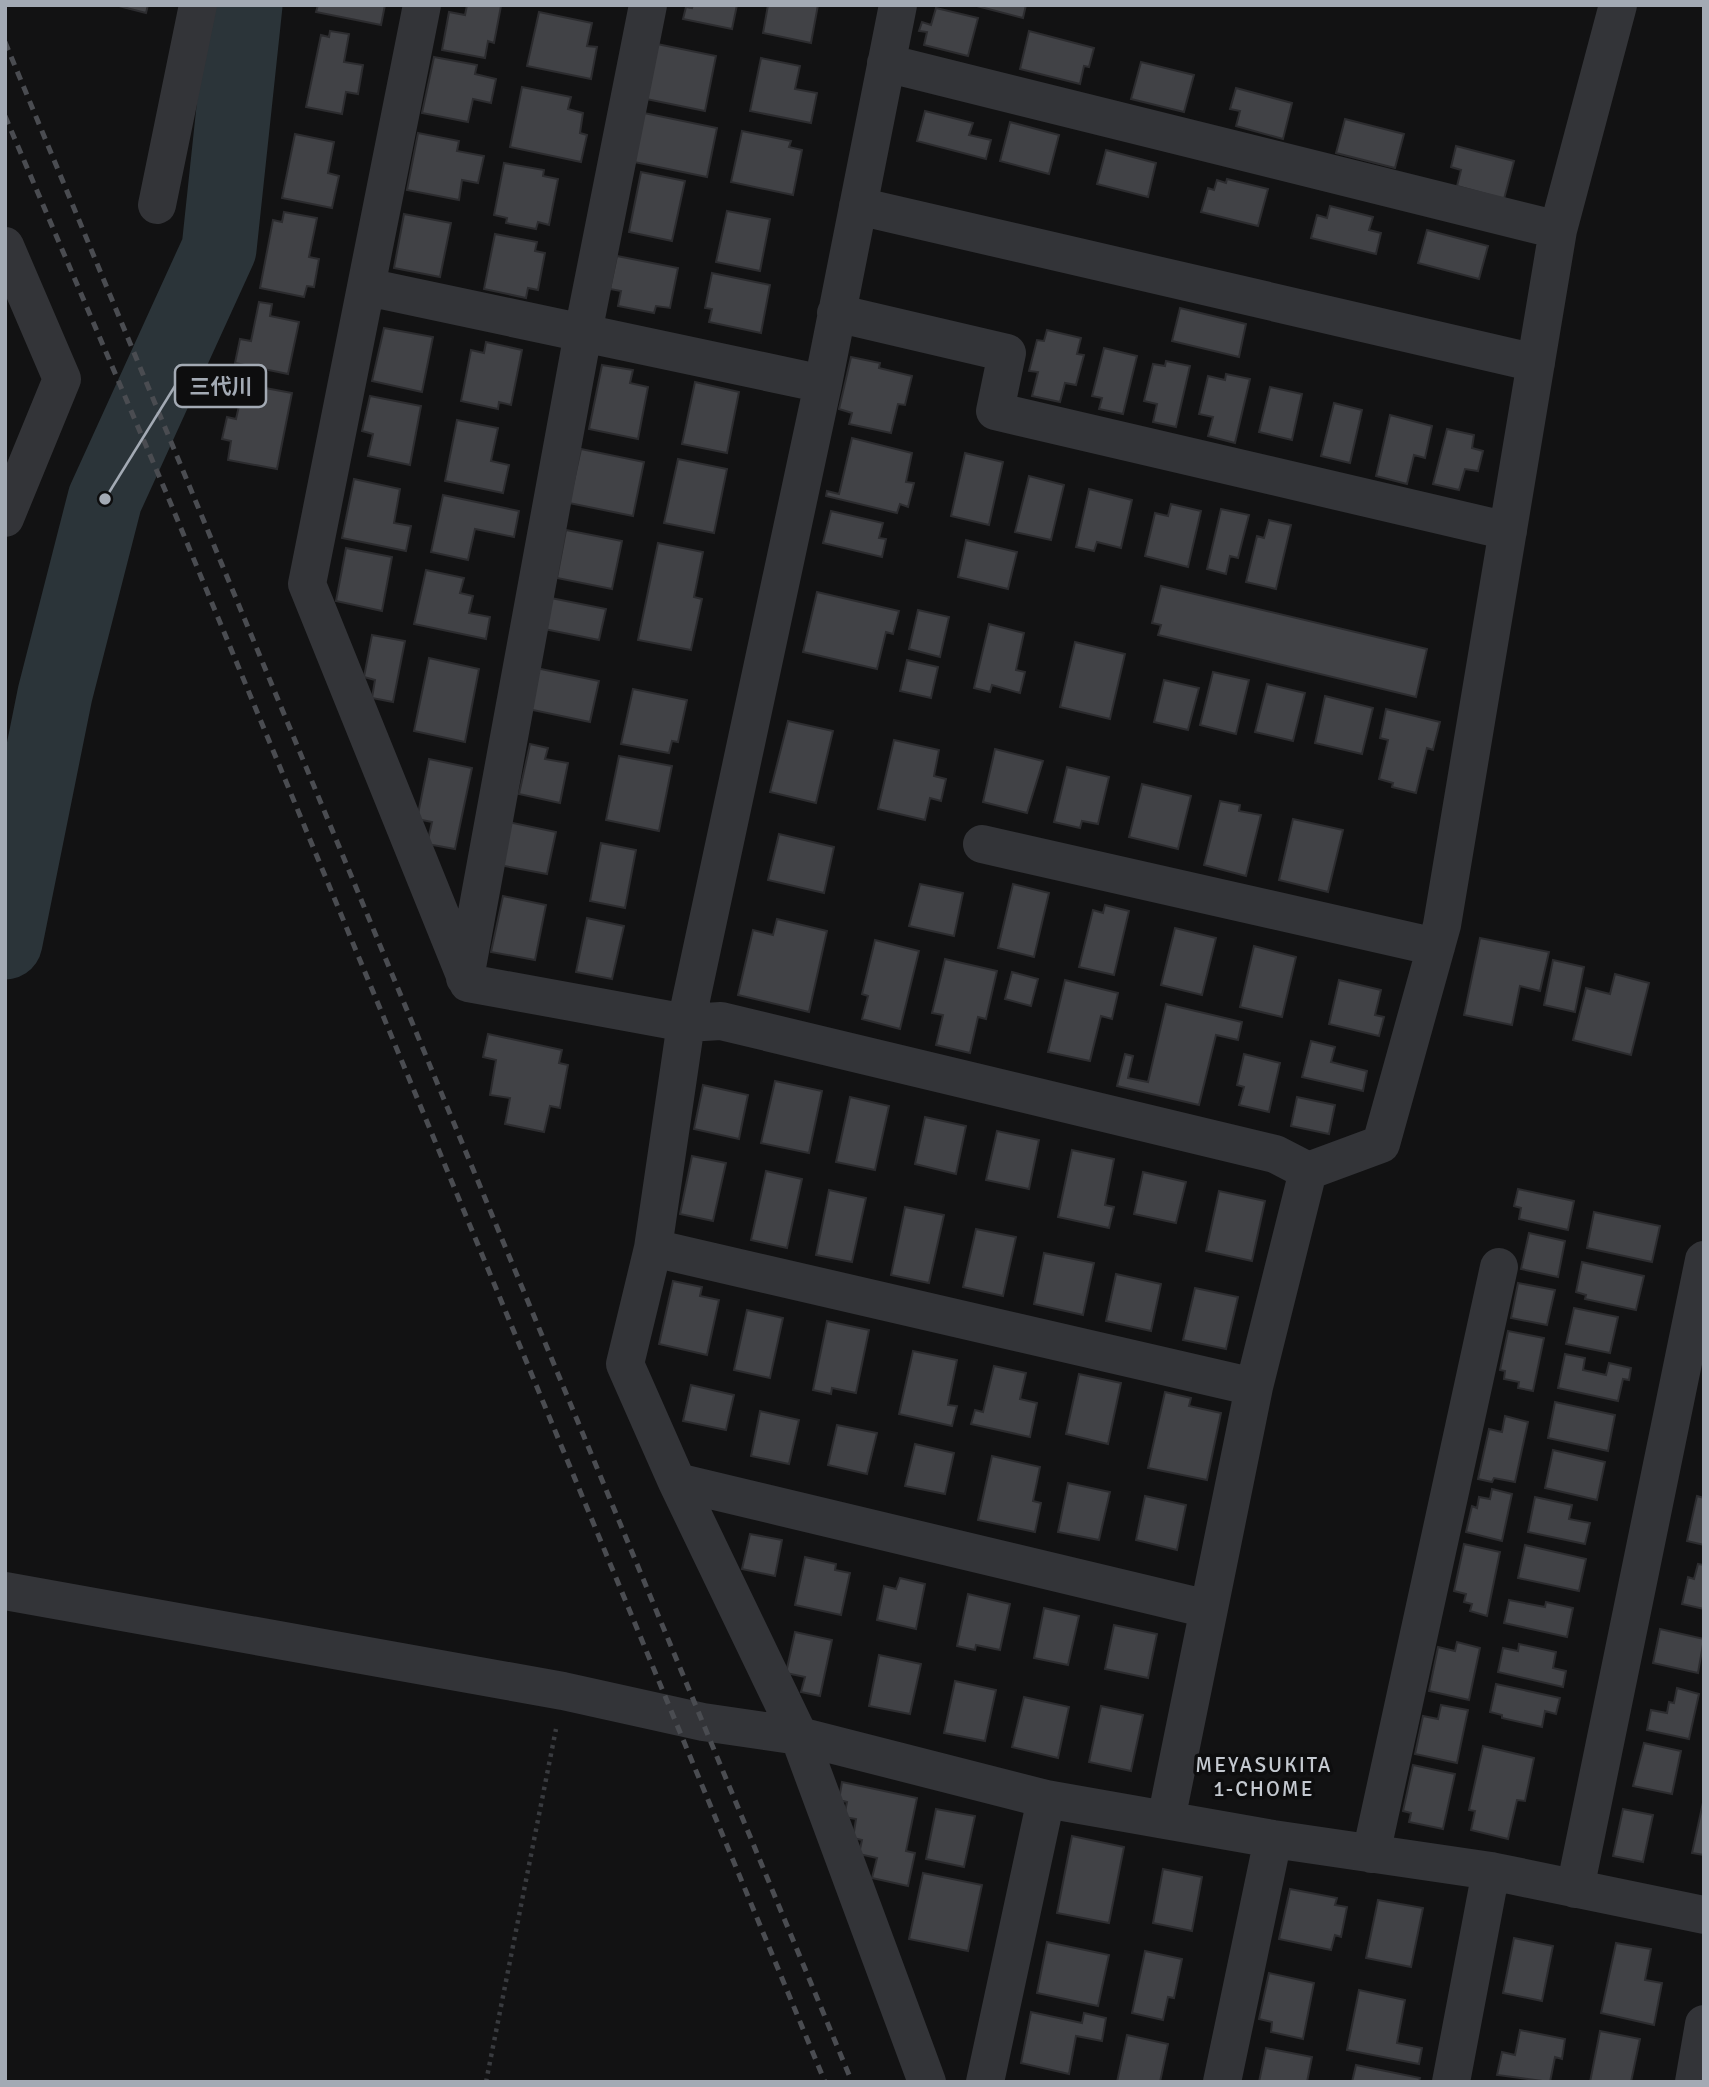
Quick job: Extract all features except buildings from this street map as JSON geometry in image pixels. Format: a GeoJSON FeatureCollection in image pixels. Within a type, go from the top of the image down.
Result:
{"type":"FeatureCollection","features":[{"type":"Feature","properties":{"kind":"street"},"geometry":{"type":"LineString","coordinates":[[157,205],[198,5]]}},
{"type":"Feature","properties":{"kind":"street"},"geometry":{"type":"LineString","coordinates":[[422,5],[307,584],[468,983],[686,1023],[722,1021],[1275,1154],[1308,1171],[1381,1144],[1436,947],[1558,230],[1618,5]]}},
{"type":"Feature","properties":{"kind":"street"},"geometry":{"type":"LineString","coordinates":[[465,978],[583,333],[648,5]]}},
{"type":"Feature","properties":{"kind":"street"},"geometry":{"type":"LineString","coordinates":[[898,5],[823,384],[686,1023],[653,1248],[625,1364],[677,1482],[799,1736],[927,2082]]}},
{"type":"Feature","properties":{"kind":"street"},"geometry":{"type":"LineString","coordinates":[[886,63],[1558,230]]}},
{"type":"Feature","properties":{"kind":"street"},"geometry":{"type":"LineString","coordinates":[[858,206],[1535,363]]}},
{"type":"Feature","properties":{"kind":"street"},"geometry":{"type":"LineString","coordinates":[[5,246],[62,379],[5,518]]}},
{"type":"Feature","properties":{"kind":"street"},"geometry":{"type":"LineString","coordinates":[[367,287],[823,384]]}},
{"type":"Feature","properties":{"kind":"street"},"geometry":{"type":"LineString","coordinates":[[836,313],[1007,353],[995,411],[1508,531]]}},
{"type":"Feature","properties":{"kind":"street"},"geometry":{"type":"LineString","coordinates":[[982,844],[1436,947]]}},
{"type":"Feature","properties":{"kind":"street"},"geometry":{"type":"LineString","coordinates":[[1166,1820],[1254,1387],[1308,1171]]}},
{"type":"Feature","properties":{"kind":"street"},"geometry":{"type":"LineString","coordinates":[[653,1248],[1254,1387]]}},
{"type":"Feature","properties":{"kind":"street"},"geometry":{"type":"LineString","coordinates":[[1575,1889],[1704,1260]]}},
{"type":"Feature","properties":{"kind":"street"},"geometry":{"type":"LineString","coordinates":[[1371,1854],[1499,1266]]}},
{"type":"Feature","properties":{"kind":"street"},"geometry":{"type":"LineString","coordinates":[[677,1482],[1209,1609]]}},
{"type":"Feature","properties":{"kind":"street"},"geometry":{"type":"LineString","coordinates":[[5,1591],[563,1691],[703,1722],[799,1736],[1046,1800],[1273,1839],[1490,1871],[1704,1915]]}},
{"type":"Feature","properties":{"kind":"street"},"geometry":{"type":"LineString","coordinates":[[985,2082],[1046,1800]]}},
{"type":"Feature","properties":{"kind":"street"},"geometry":{"type":"LineString","coordinates":[[1223,2082],[1273,1839]]}},
{"type":"Feature","properties":{"kind":"street"},"geometry":{"type":"LineString","coordinates":[[1451,2082],[1490,1871]]}},
{"type":"Feature","properties":{"kind":"street"},"geometry":{"type":"LineString","coordinates":[[1694,2082],[1704,2024]]}},
{"type":"Feature","properties":{"kind":"path"},"geometry":{"type":"LineString","coordinates":[[486,2082],[563,1691]]}},
{"type":"Feature","properties":{"kind":"waterway"},"geometry":{"type":"LineString","coordinates":[[5,942],[55,694],[105,499],[219,249],[245,5]]}},
{"type":"Feature","properties":{"kind":"railway"},"geometry":{"type":"LineString","coordinates":[[5,42],[852,2082]]}},
{"type":"Feature","properties":{"kind":"railway"},"geometry":{"type":"LineString","coordinates":[[5,116],[168,497],[825,2082]]}},
{"type":"Feature","properties":{"kind":"place","name":"三代川"},"geometry":{"type":"Point","coordinates":[105,499]}},
{"type":"Feature","properties":{"kind":"district","name":"MEYASUKITA 1-CHOME"},"geometry":{"type":"Point","coordinates":[1264,1777]}}]}
